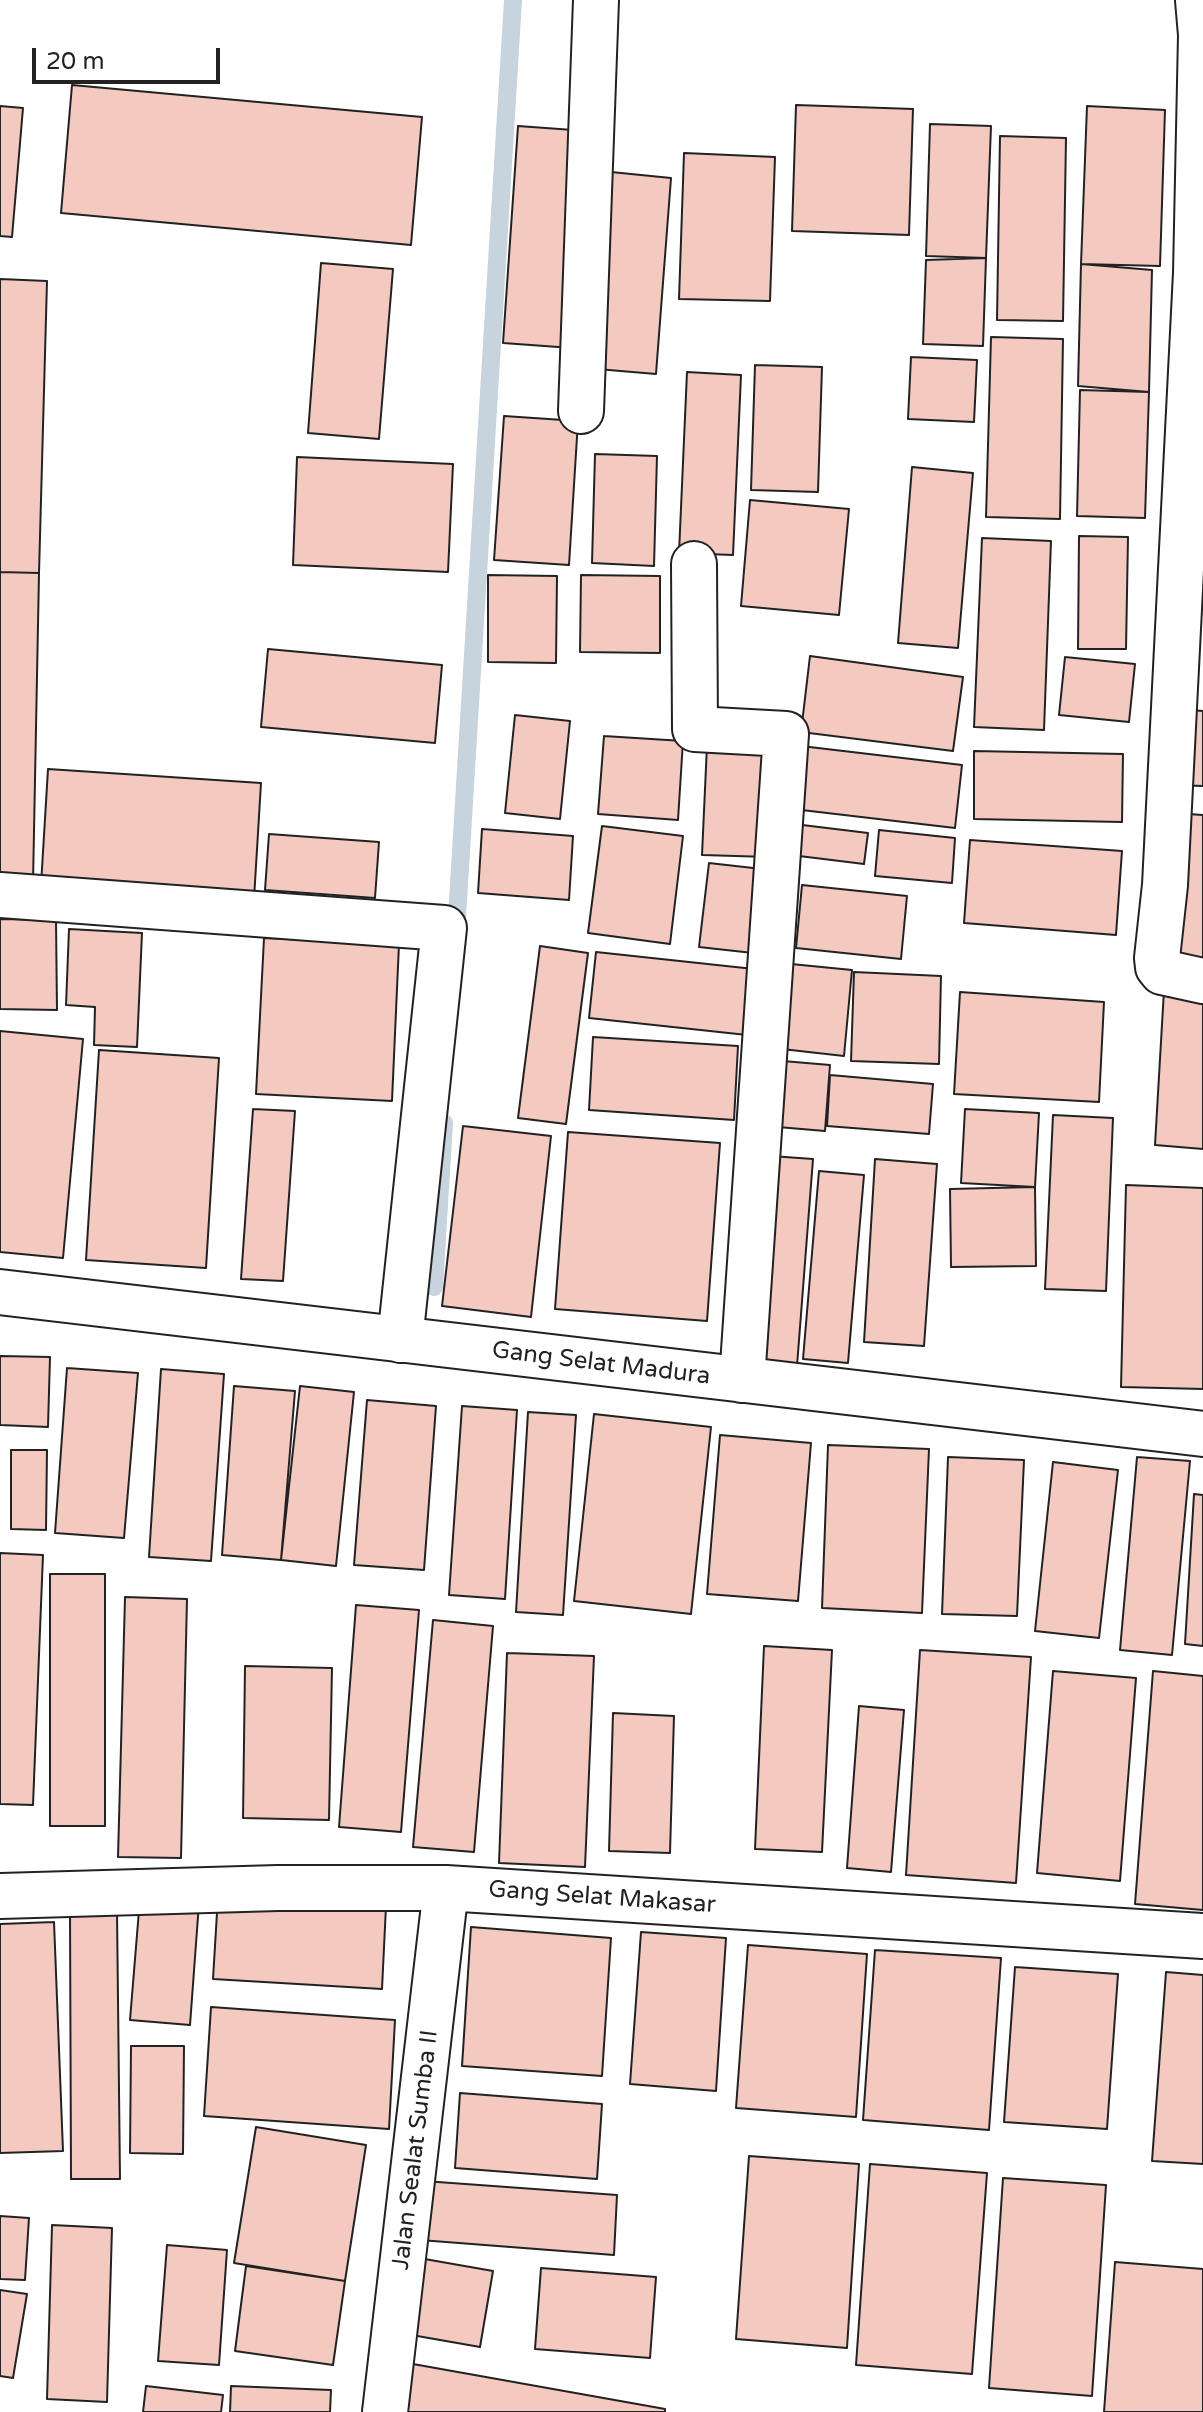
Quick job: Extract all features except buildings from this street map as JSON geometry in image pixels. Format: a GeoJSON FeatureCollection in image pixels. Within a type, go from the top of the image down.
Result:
{"type":"FeatureCollection","features":[{"type":"Feature","properties":{"kind":"street"},"geometry":{"type":"LineString","coordinates":[[581,411],[596,7]]}},
{"type":"Feature","properties":{"kind":"street"},"geometry":{"type":"LineString","coordinates":[[1200,18],[1196,273],[1165,885],[1157,958],[1162,972],[1203,981]]}},
{"type":"Feature","properties":{"kind":"street"},"geometry":{"type":"LineString","coordinates":[[694,564],[695,729],[786,734],[742,1380]]}},
{"type":"Feature","properties":{"kind":"street"},"geometry":{"type":"LineString","coordinates":[[0,895],[444,928],[400,1340]]}},
{"type":"Feature","properties":{"kind":"street","name":"Gang Selat Madura"},"geometry":{"type":"LineString","coordinates":[[0,1292],[1203,1434]]}},
{"type":"Feature","properties":{"kind":"street","name":"Gang Selat Makasar"},"geometry":{"type":"LineString","coordinates":[[0,1896],[278,1888],[446,1888],[1203,1936]]}},
{"type":"Feature","properties":{"kind":"street","name":"Jalan Sealat Sumba II"},"geometry":{"type":"LineString","coordinates":[[385,2412],[446,1888]]}},
{"type":"Feature","properties":{"kind":"waterway"},"geometry":{"type":"LineString","coordinates":[[456,933],[513,0]]}},
{"type":"Feature","properties":{"kind":"waterway"},"geometry":{"type":"LineString","coordinates":[[434,1287],[444,1123]]}}]}
